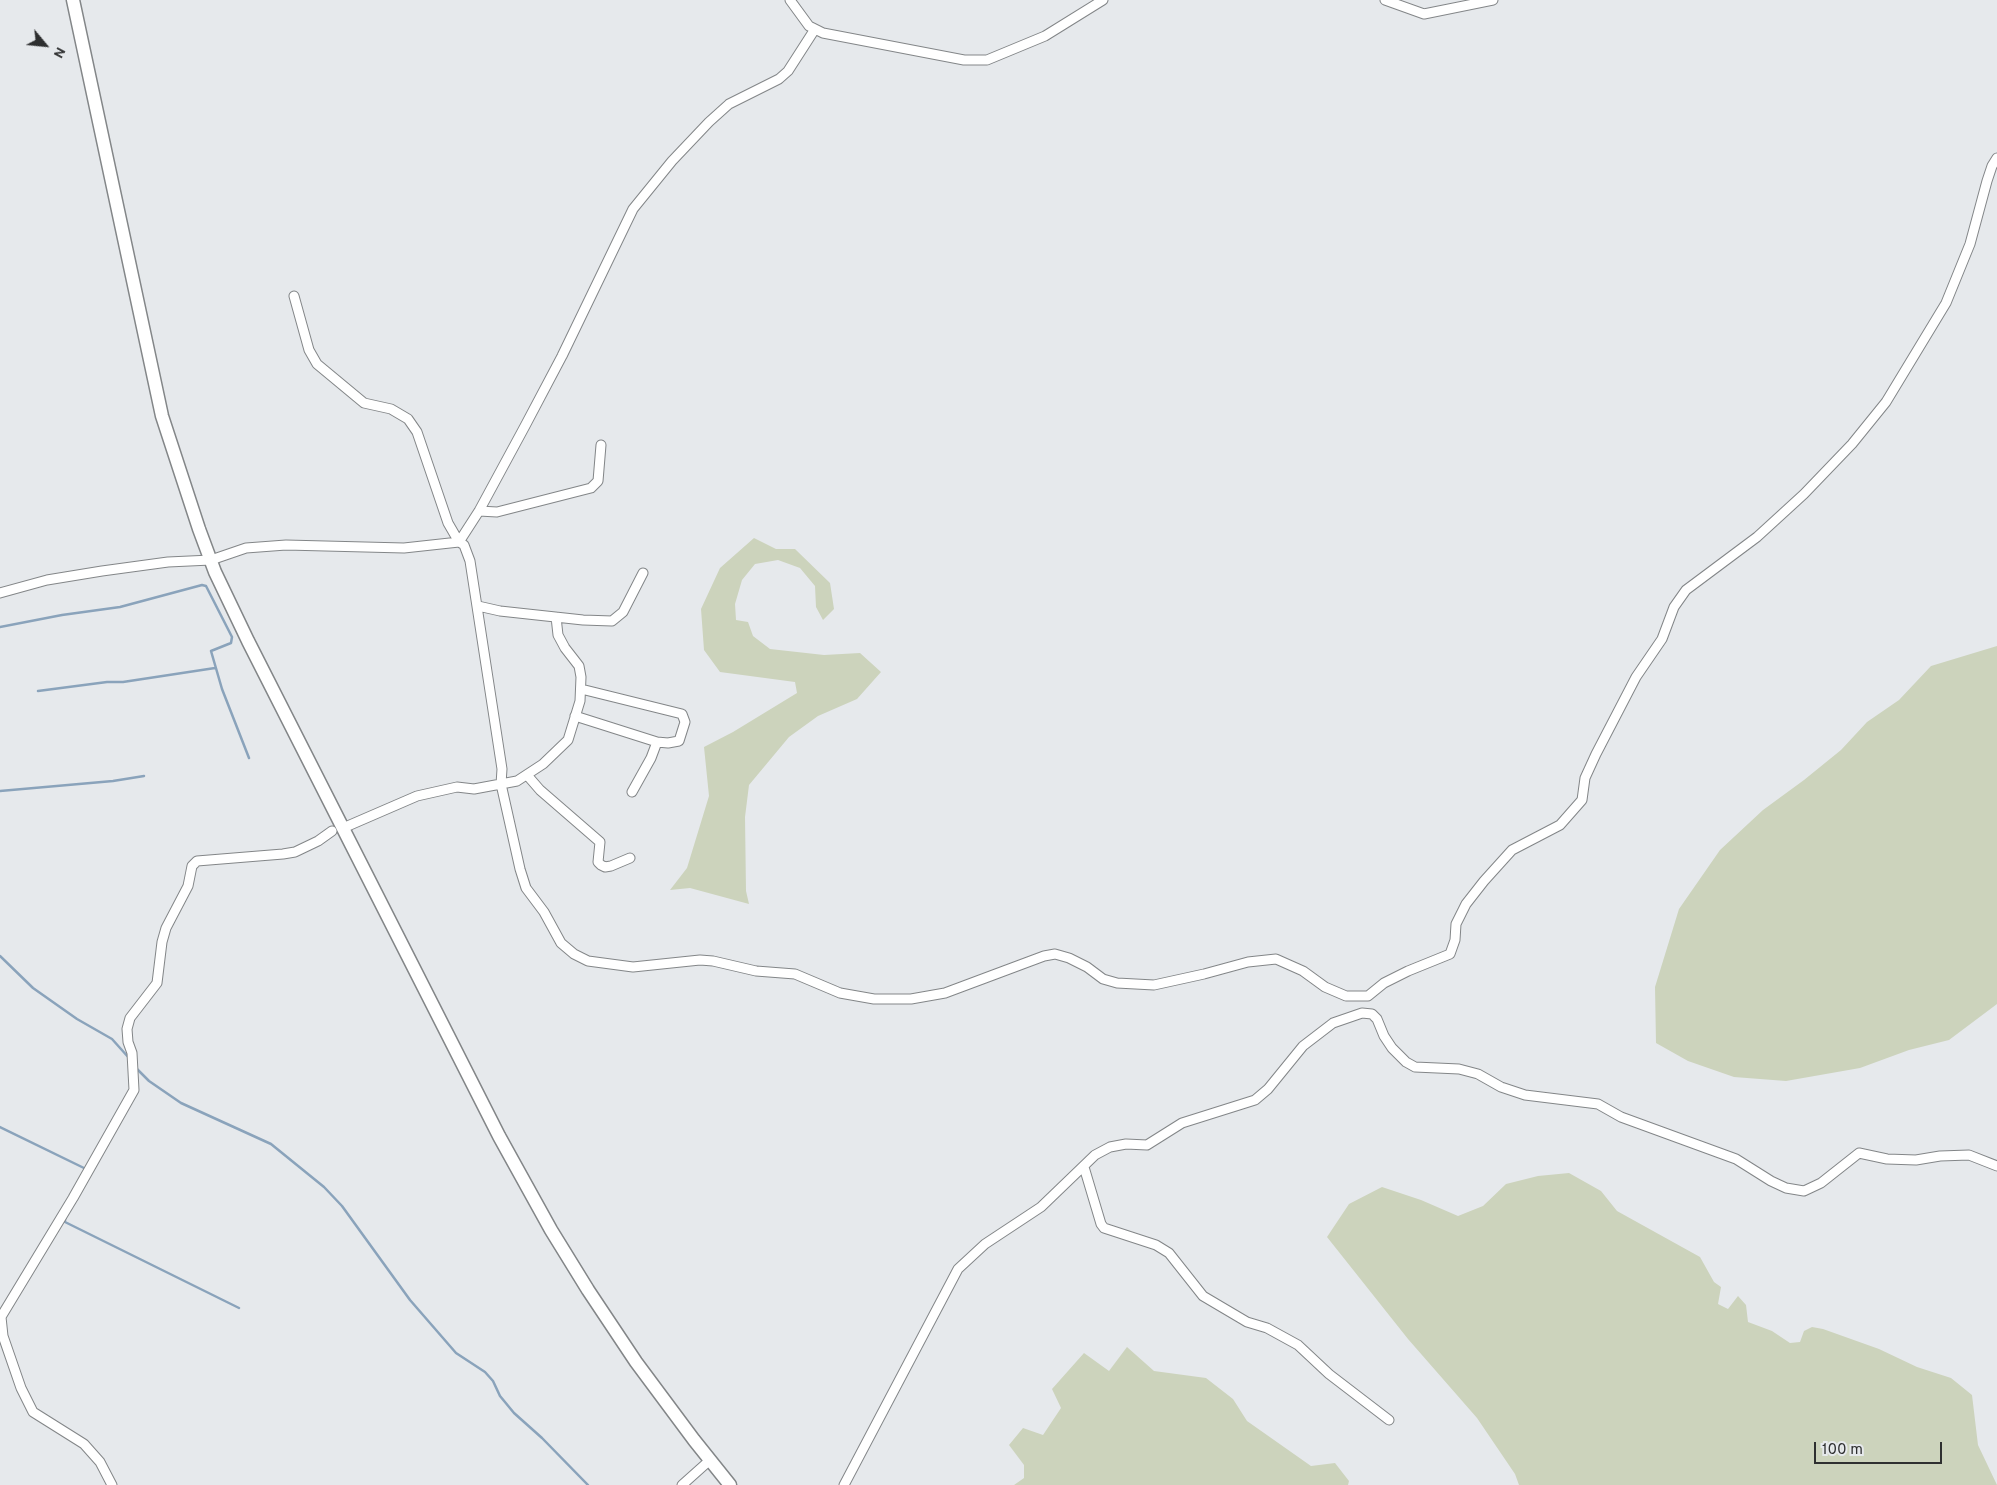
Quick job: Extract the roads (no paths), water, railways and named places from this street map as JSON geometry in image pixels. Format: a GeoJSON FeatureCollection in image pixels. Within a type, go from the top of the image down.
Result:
{"type":"FeatureCollection","features":[{"type":"Feature","properties":{"kind":"main road"},"geometry":{"type":"LineString","coordinates":[[73,0],[162,416],[211,560],[338,830],[499,1136],[551,1230],[636,1362],[730,1485]]}},
{"type":"Feature","properties":{"kind":"street"},"geometry":{"type":"LineString","coordinates":[[790,0],[809,26],[823,33],[964,60],[987,60],[1045,36],[1103,0]]}},
{"type":"Feature","properties":{"kind":"street"},"geometry":{"type":"LineString","coordinates":[[1385,0],[1424,14],[1493,0]]}},
{"type":"Feature","properties":{"kind":"street"},"geometry":{"type":"LineString","coordinates":[[459,542],[479,510],[562,356],[633,209],[672,161],[729,104],[779,79],[788,71],[815,29]]}},
{"type":"Feature","properties":{"kind":"street"},"geometry":{"type":"LineString","coordinates":[[294,296],[309,350],[318,364],[364,402],[391,409],[408,419],[416,432],[448,523],[459,542],[464,545],[470,561],[502,769],[501,784],[526,888],[544,912],[561,942],[574,954],[594,963],[633,967],[700,960],[713,961],[756,971],[795,974],[840,993],[858,998],[883,999],[911,999],[945,993],[1055,954],[1069,958],[1087,967],[1103,979],[1117,983],[1154,985],[1248,962],[1276,959],[1302,971],[1325,987],[1346,996],[1368,996],[1384,983],[1450,954],[1455,940],[1456,924],[1466,904],[1484,881],[1512,850],[1560,825],[1582,800],[1585,778],[1596,754],[1636,677],[1662,639],[1674,607],[1686,590],[1757,537],[1804,494],[1852,444],[1886,402],[1946,303],[1970,244],[1987,181],[1997,158]]}},
{"type":"Feature","properties":{"kind":"street"},"geometry":{"type":"LineString","coordinates":[[479,510],[496,512],[591,488],[598,481],[601,445]]}},
{"type":"Feature","properties":{"kind":"street"},"geometry":{"type":"LineString","coordinates":[[0,593],[47,580],[102,571],[168,562],[211,560],[246,548],[286,545],[404,548],[459,542]]}},
{"type":"Feature","properties":{"kind":"street"},"geometry":{"type":"LineString","coordinates":[[478,606],[500,611],[612,621],[623,612],[643,573]]}},
{"type":"Feature","properties":{"kind":"street"},"geometry":{"type":"LineString","coordinates":[[112,1485],[100,1462],[84,1444],[33,1412],[21,1388],[3,1336],[1,1317],[73,1198],[134,1090],[132,1053],[128,1042],[128,1024],[130,1018],[157,984],[162,942],[166,928],[188,886],[192,866],[197,861],[295,852],[338,830],[417,796],[457,788],[474,789],[517,782],[543,764],[568,740],[580,701],[579,666],[565,648],[558,634],[556,617]]}},
{"type":"Feature","properties":{"kind":"street"},"geometry":{"type":"LineString","coordinates":[[576,716],[657,742],[678,741],[685,722],[682,714],[637,701],[580,689]]}},
{"type":"Feature","properties":{"kind":"street"},"geometry":{"type":"LineString","coordinates":[[632,792],[651,758],[657,742]]}},
{"type":"Feature","properties":{"kind":"street"},"geometry":{"type":"LineString","coordinates":[[527,775],[540,790],[600,842],[598,862],[601,865],[611,866],[630,858]]}},
{"type":"Feature","properties":{"kind":"street"},"geometry":{"type":"LineString","coordinates":[[844,1485],[958,1269],[985,1244],[1041,1207],[1096,1155],[1110,1147],[1126,1144],[1147,1144],[1182,1123],[1255,1100],[1268,1089],[1303,1046],[1333,1023],[1362,1013],[1372,1014],[1377,1018],[1384,1036],[1392,1048],[1406,1062],[1415,1067],[1459,1069],[1478,1074],[1501,1087],[1525,1094],[1598,1104],[1622,1117],[1736,1159],[1786,1188],[1804,1191],[1821,1183],[1859,1153],[1887,1159],[1916,1160],[1940,1156],[1969,1155],[1997,1166]]}},
{"type":"Feature","properties":{"kind":"street"},"geometry":{"type":"LineString","coordinates":[[1084,1167],[1101,1224],[1104,1228],[1156,1245],[1169,1253],[1204,1296],[1247,1322],[1267,1328],[1298,1345],[1329,1374],[1389,1420]]}},
{"type":"Feature","properties":{"kind":"street"},"geometry":{"type":"LineString","coordinates":[[682,1485],[710,1460]]}},
{"type":"Feature","properties":{"kind":"waterway"},"geometry":{"type":"LineString","coordinates":[[0,627],[62,615],[120,607],[202,585],[206,586],[232,637],[231,643],[211,651],[222,689],[249,758]]}},
{"type":"Feature","properties":{"kind":"waterway"},"geometry":{"type":"LineString","coordinates":[[38,691],[107,682],[123,682],[215,668]]}},
{"type":"Feature","properties":{"kind":"waterway"},"geometry":{"type":"LineString","coordinates":[[0,791],[113,781],[144,776]]}},
{"type":"Feature","properties":{"kind":"waterway"},"geometry":{"type":"LineString","coordinates":[[0,956],[33,988],[77,1019],[112,1039],[129,1058]]}},
{"type":"Feature","properties":{"kind":"waterway"},"geometry":{"type":"LineString","coordinates":[[135,1067],[149,1081],[181,1103],[271,1144],[324,1187],[342,1206],[410,1300],[456,1353],[485,1372],[493,1381],[500,1396],[514,1413],[542,1438],[588,1485]]}},
{"type":"Feature","properties":{"kind":"waterway"},"geometry":{"type":"LineString","coordinates":[[0,1127],[86,1169]]}},
{"type":"Feature","properties":{"kind":"waterway"},"geometry":{"type":"LineString","coordinates":[[65,1218],[65,1222],[239,1308]]}}]}
